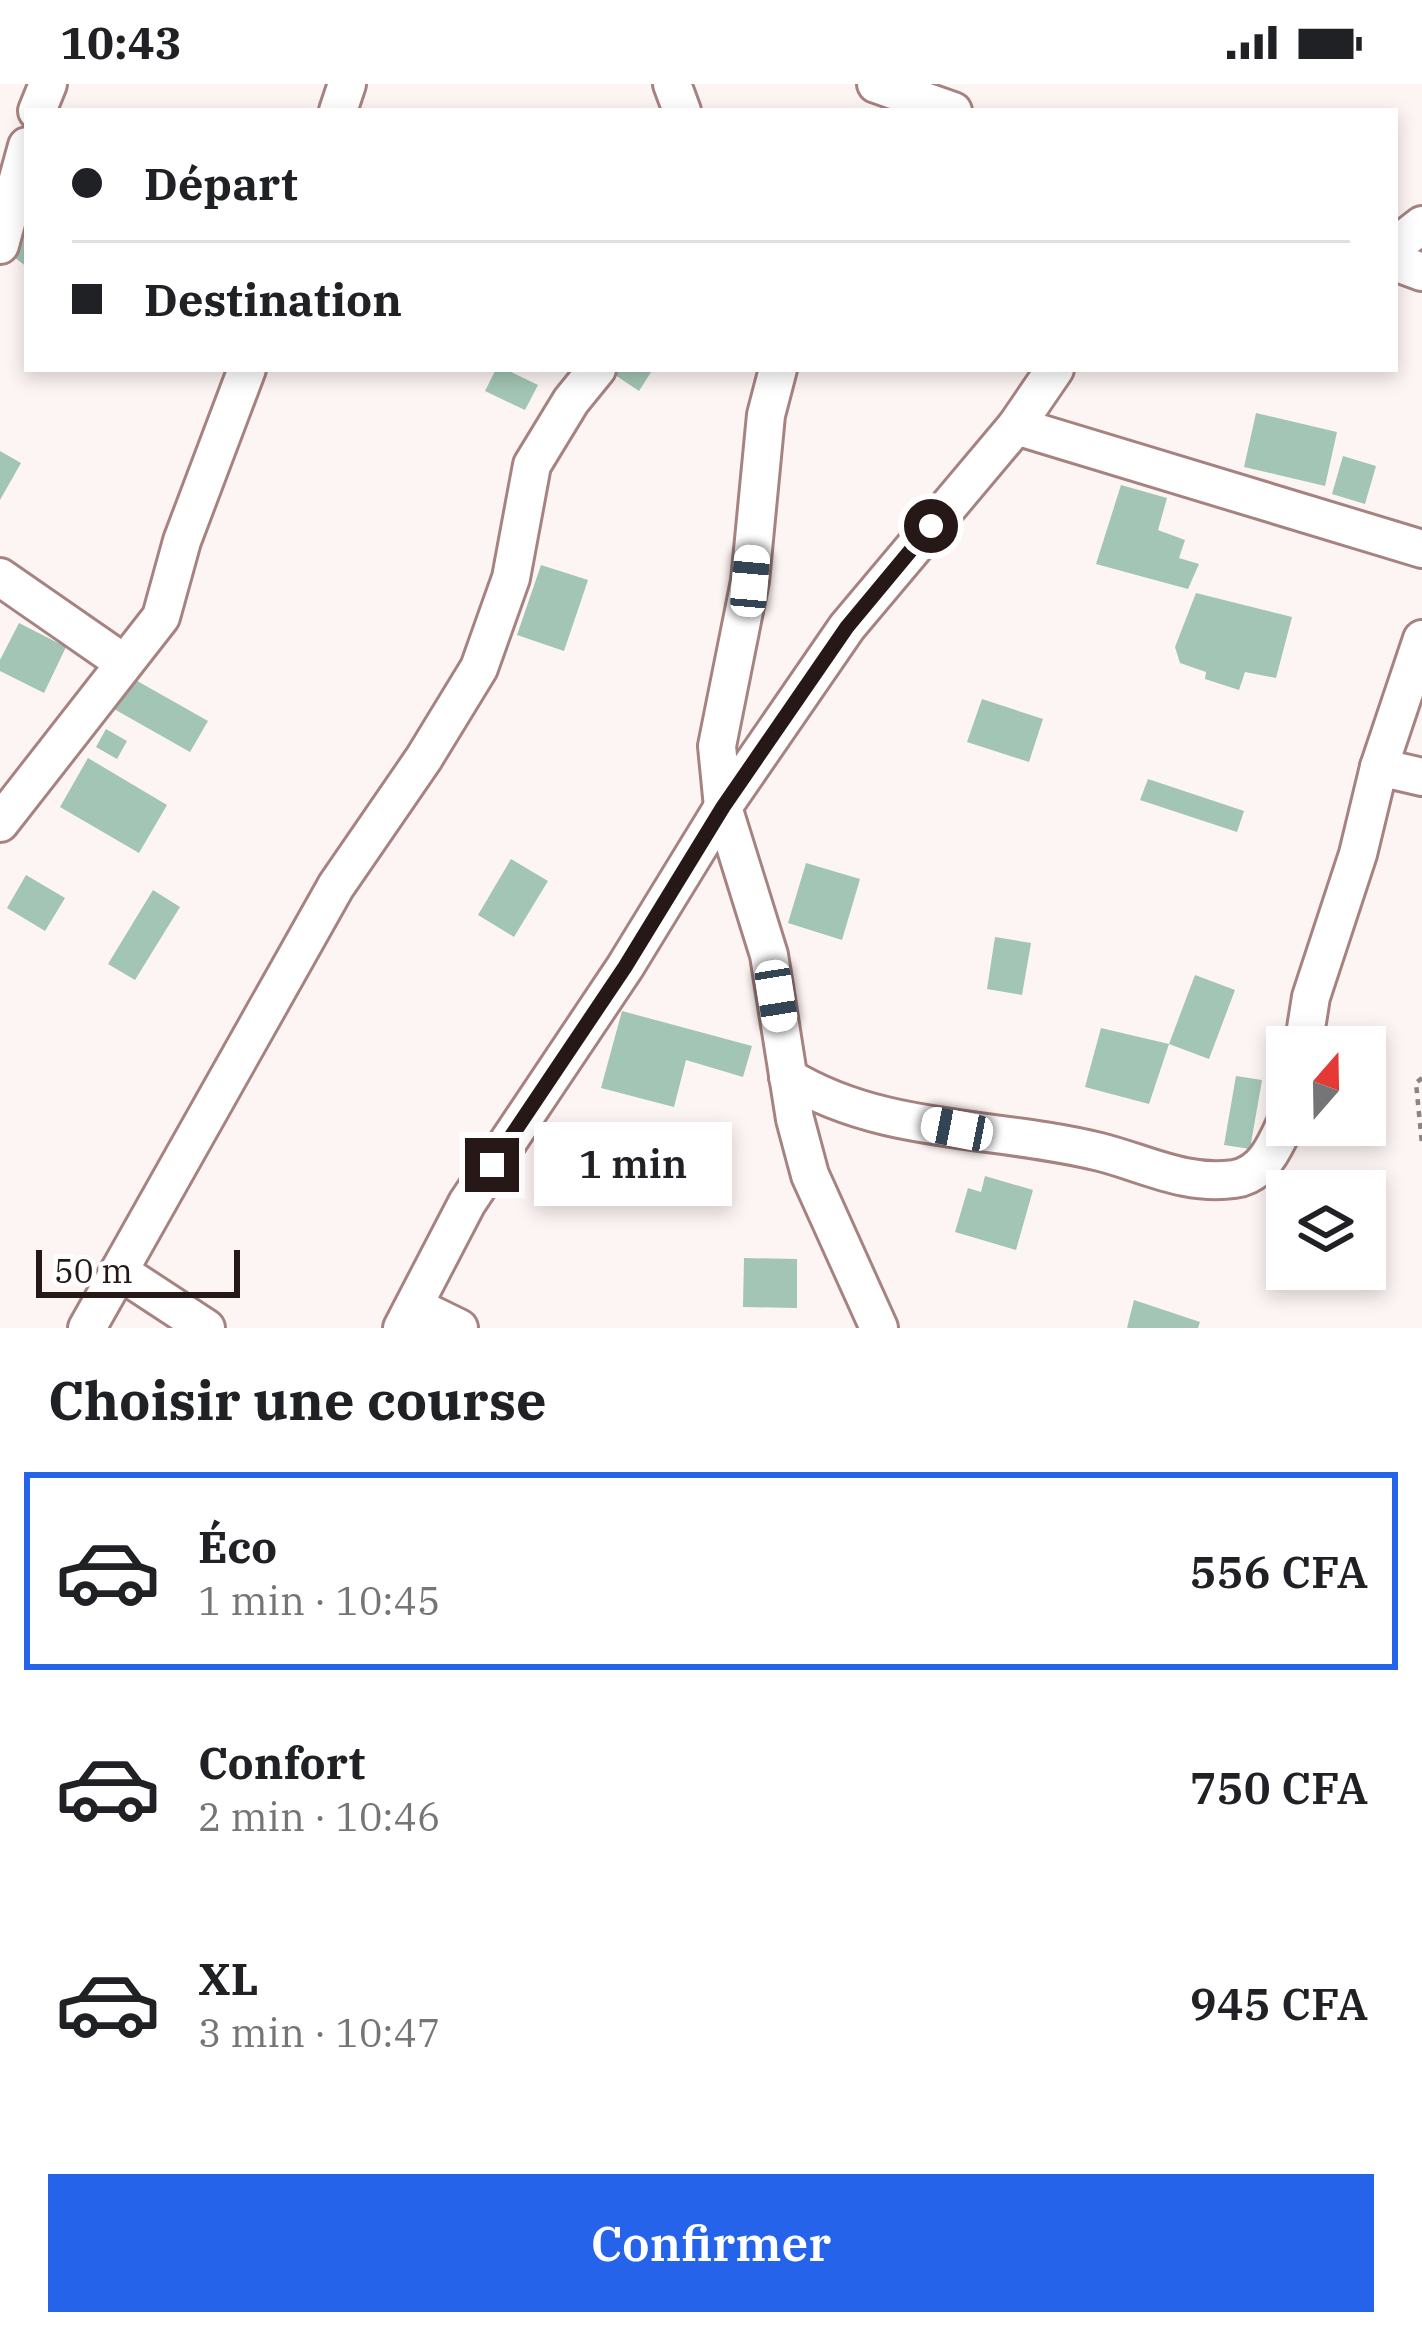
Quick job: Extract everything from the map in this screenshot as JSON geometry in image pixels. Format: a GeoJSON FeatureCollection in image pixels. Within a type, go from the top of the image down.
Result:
{"type":"FeatureCollection","features":[{"type":"Feature","properties":{"kind":"street"},"geometry":{"type":"LineString","coordinates":[[876,84],[944,108]]}},
{"type":"Feature","properties":{"kind":"street"},"geometry":{"type":"LineString","coordinates":[[0,245],[24,157]]}},
{"type":"Feature","properties":{"kind":"street"},"geometry":{"type":"LineString","coordinates":[[1398,244],[1422,225]]}},
{"type":"Feature","properties":{"kind":"street"},"geometry":{"type":"LineString","coordinates":[[0,823],[161,616],[182,541],[247,372]]}},
{"type":"Feature","properties":{"kind":"street"},"geometry":{"type":"LineString","coordinates":[[87,1328],[336,886],[479,668],[511,578],[532,465],[595,372]]}},
{"type":"Feature","properties":{"kind":"street"},"geometry":{"type":"LineString","coordinates":[[777,372],[766,415],[750,581],[717,746],[723,807],[769,955],[788,1077],[810,1175],[879,1328]]}},
{"type":"Feature","properties":{"kind":"street"},"geometry":{"type":"LineString","coordinates":[[459,1328],[409,1318],[467,1203],[625,967],[723,807],[847,627],[1016,426],[1053,372]]}},
{"type":"Feature","properties":{"kind":"street"},"geometry":{"type":"LineString","coordinates":[[1016,426],[1422,549]]}},
{"type":"Feature","properties":{"kind":"street"},"geometry":{"type":"LineString","coordinates":[[0,577],[124,663]]}},
{"type":"Feature","properties":{"kind":"street"},"geometry":{"type":"LineString","coordinates":[[1306,1026],[1379,766],[1422,639]]}},
{"type":"Feature","properties":{"kind":"street"},"geometry":{"type":"LineString","coordinates":[[1379,766],[1422,777]]}},
{"type":"Feature","properties":{"kind":"street"},"geometry":{"type":"LineString","coordinates":[[788,1077],[816,1094],[871,1114],[1101,1152],[1192,1178],[1238,1179],[1265,1162],[1273,1146]]}},
{"type":"Feature","properties":{"kind":"street"},"geometry":{"type":"LineString","coordinates":[[119,1271],[206,1328]]}},
{"type":"Feature","properties":{"kind":"path"},"geometry":{"type":"LineString","coordinates":[[1422,1078],[1416,1083],[1422,1144]]}},
{"type":"Feature","properties":{"kind":"building"},"geometry":{"type":"Polygon","coordinates":[[[24,236],[24,265],[10,254],[24,236]]]}},
{"type":"Feature","properties":{"kind":"building"},"geometry":{"type":"Polygon","coordinates":[[[494,372],[511,372],[538,385],[525,410],[485,391],[494,372]]]}},
{"type":"Feature","properties":{"kind":"building"},"geometry":{"type":"Polygon","coordinates":[[[610,372],[651,372],[639,391],[610,372]]]}},
{"type":"Feature","properties":{"kind":"building"},"geometry":{"type":"Polygon","coordinates":[[[1256,413],[1337,432],[1325,486],[1244,467],[1256,413]]]}},
{"type":"Feature","properties":{"kind":"building"},"geometry":{"type":"Polygon","coordinates":[[[0,451],[21,463],[0,500],[0,451]]]}},
{"type":"Feature","properties":{"kind":"building"},"geometry":{"type":"Polygon","coordinates":[[[1343,456],[1376,466],[1365,504],[1332,494],[1343,456]]]}},
{"type":"Feature","properties":{"kind":"building"},"geometry":{"type":"Polygon","coordinates":[[[1121,485],[1167,498],[1158,530],[1185,540],[1179,558],[1199,564],[1188,589],[1096,564],[1121,485]]]}},
{"type":"Feature","properties":{"kind":"building"},"geometry":{"type":"Polygon","coordinates":[[[541,565],[588,580],[564,651],[517,635],[541,565]]]}},
{"type":"Feature","properties":{"kind":"building"},"geometry":{"type":"Polygon","coordinates":[[[1196,593],[1292,617],[1276,678],[1245,672],[1239,690],[1205,679],[1206,672],[1180,663],[1175,647],[1196,593]]]}},
{"type":"Feature","properties":{"kind":"building"},"geometry":{"type":"Polygon","coordinates":[[[19,623],[66,647],[44,693],[0,671],[0,660],[19,623]]]}},
{"type":"Feature","properties":{"kind":"building"},"geometry":{"type":"Polygon","coordinates":[[[132,678],[208,721],[190,752],[114,709],[132,678]]]}},
{"type":"Feature","properties":{"kind":"building"},"geometry":{"type":"Polygon","coordinates":[[[982,699],[1043,719],[1029,762],[967,742],[982,699]]]}},
{"type":"Feature","properties":{"kind":"building"},"geometry":{"type":"Polygon","coordinates":[[[106,729],[127,741],[117,759],[96,747],[106,729]]]}},
{"type":"Feature","properties":{"kind":"building"},"geometry":{"type":"Polygon","coordinates":[[[88,758],[167,805],[139,853],[60,807],[88,758]]]}},
{"type":"Feature","properties":{"kind":"building"},"geometry":{"type":"Polygon","coordinates":[[[1148,779],[1244,811],[1237,832],[1140,800],[1148,779]]]}},
{"type":"Feature","properties":{"kind":"building"},"geometry":{"type":"Polygon","coordinates":[[[511,859],[548,881],[514,937],[478,915],[511,859]]]}},
{"type":"Feature","properties":{"kind":"building"},"geometry":{"type":"Polygon","coordinates":[[[806,863],[860,879],[842,940],[788,923],[806,863]]]}},
{"type":"Feature","properties":{"kind":"building"},"geometry":{"type":"Polygon","coordinates":[[[26,875],[65,898],[45,931],[7,908],[26,875]]]}},
{"type":"Feature","properties":{"kind":"building"},"geometry":{"type":"Polygon","coordinates":[[[153,890],[180,907],[135,980],[108,964],[153,890]]]}},
{"type":"Feature","properties":{"kind":"building"},"geometry":{"type":"Polygon","coordinates":[[[995,937],[1031,943],[1022,995],[987,989],[995,937]]]}},
{"type":"Feature","properties":{"kind":"building"},"geometry":{"type":"Polygon","coordinates":[[[1195,975],[1235,990],[1209,1059],[1169,1044],[1195,975]]]}},
{"type":"Feature","properties":{"kind":"building"},"geometry":{"type":"Polygon","coordinates":[[[622,1011],[752,1046],[743,1077],[686,1060],[674,1107],[601,1088],[622,1011]]]}},
{"type":"Feature","properties":{"kind":"building"},"geometry":{"type":"Polygon","coordinates":[[[1101,1028],[1169,1044],[1149,1104],[1085,1087],[1101,1028]]]}},
{"type":"Feature","properties":{"kind":"building"},"geometry":{"type":"Polygon","coordinates":[[[1236,1076],[1262,1080],[1250,1149],[1224,1145],[1236,1076]]]}},
{"type":"Feature","properties":{"kind":"building"},"geometry":{"type":"Polygon","coordinates":[[[985,1176],[1033,1190],[1016,1250],[955,1232],[968,1188],[981,1192],[985,1176]]]}},
{"type":"Feature","properties":{"kind":"building"},"geometry":{"type":"Polygon","coordinates":[[[744,1258],[797,1259],[797,1308],[743,1307],[744,1258]]]}},
{"type":"Feature","properties":{"kind":"building"},"geometry":{"type":"Polygon","coordinates":[[[1134,1300],[1200,1322],[1198,1328],[1127,1328],[1134,1300]]]}},
{"type":"Feature","properties":{"kind":"route"},"geometry":{"type":"LineString","coordinates":[[492,1165],[625,967],[723,807],[847,627],[931,526]]}}]}
